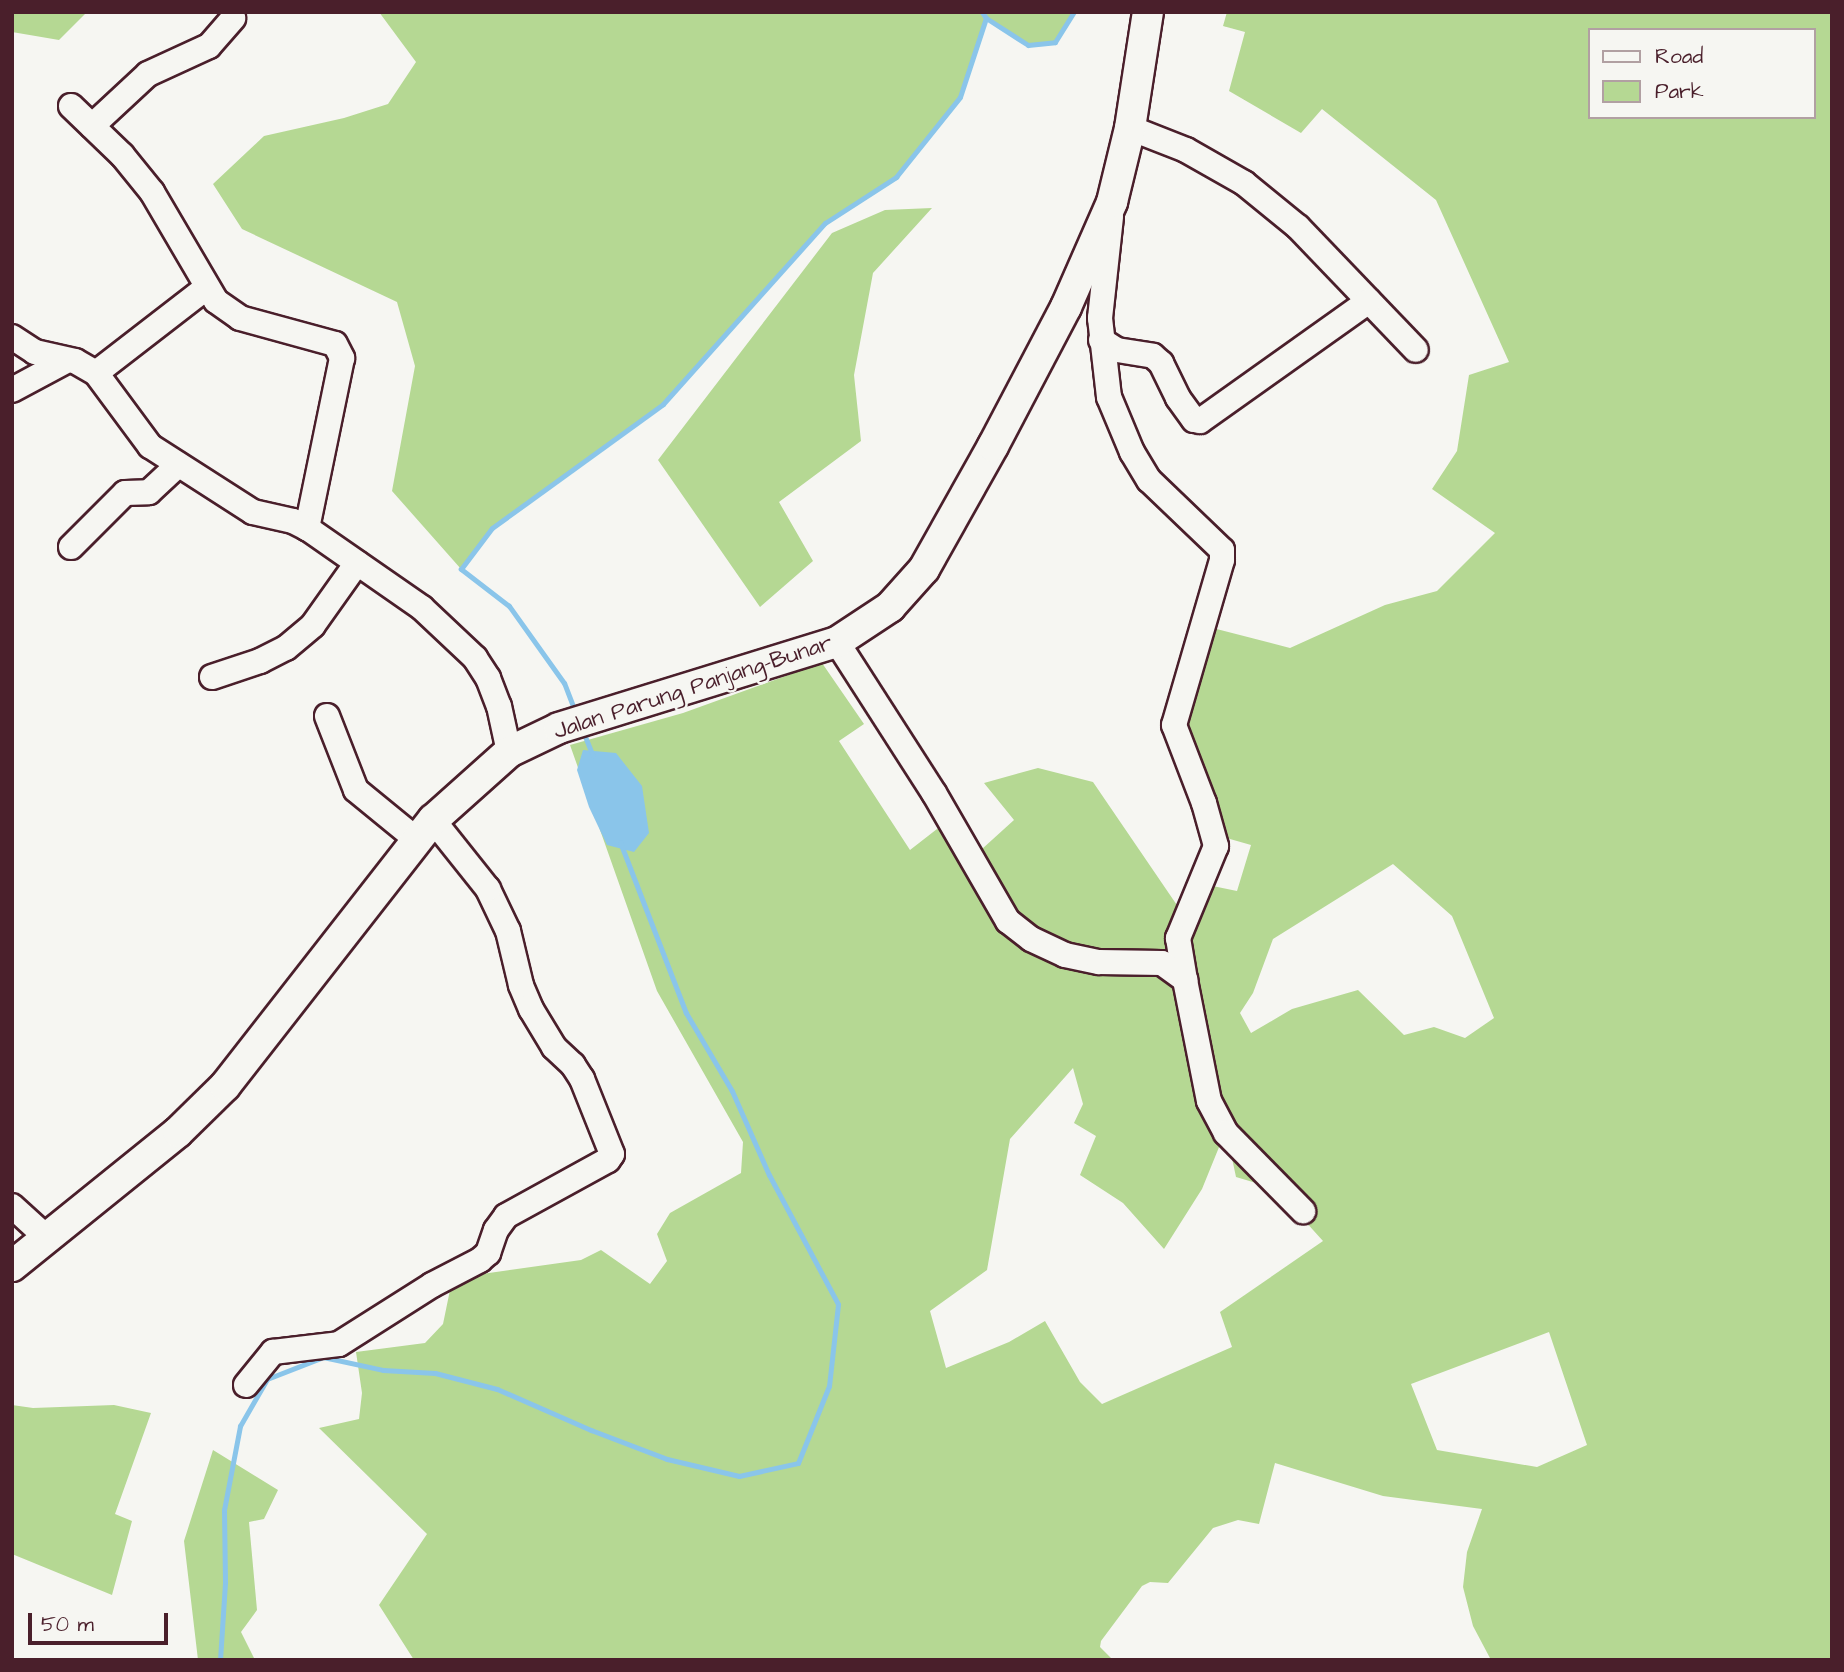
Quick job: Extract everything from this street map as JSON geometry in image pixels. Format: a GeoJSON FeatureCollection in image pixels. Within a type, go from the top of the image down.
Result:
{"type":"FeatureCollection","features":[{"type":"Feature","properties":{"kind":"main road","name":"Jalan Parung Panjang–Bunar"},"geometry":{"type":"LineString","coordinates":[[12,1266],[178,1132],[225,1086],[425,830],[509,752],[559,728],[837,642],[890,607],[924,569],[993,446],[1066,307],[1112,202],[1130,128],[1148,12]]}},
{"type":"Feature","properties":{"kind":"street"},"geometry":{"type":"LineString","coordinates":[[92,126],[148,74],[209,46],[233,18]]}},
{"type":"Feature","properties":{"kind":"street"},"geometry":{"type":"LineString","coordinates":[[71,106],[122,155],[152,192],[216,301],[240,318],[335,344],[342,358],[307,528]]}},
{"type":"Feature","properties":{"kind":"street"},"geometry":{"type":"LineString","coordinates":[[1130,128],[1186,150],[1244,183],[1298,226],[1416,350]]}},
{"type":"Feature","properties":{"kind":"street"},"geometry":{"type":"LineString","coordinates":[[1112,202],[1101,340],[1109,397],[1138,461],[1165,500],[1222,551],[1222,560],[1174,724],[1204,803],[1216,846],[1178,938],[1185,980],[1209,1101],[1226,1133],[1303,1211]]}},
{"type":"Feature","properties":{"kind":"street"},"geometry":{"type":"LineString","coordinates":[[96,373],[206,288]]}},
{"type":"Feature","properties":{"kind":"street"},"geometry":{"type":"LineString","coordinates":[[1101,340],[1117,350],[1153,356],[1161,363],[1178,398],[1194,420],[1200,421],[1369,301]]}},
{"type":"Feature","properties":{"kind":"street"},"geometry":{"type":"LineString","coordinates":[[12,337],[35,352],[75,361],[96,373],[150,446],[253,512],[293,521],[307,528],[422,608],[475,658],[488,678],[499,706],[509,752]]}},
{"type":"Feature","properties":{"kind":"street"},"geometry":{"type":"LineString","coordinates":[[12,390],[66,361]]}},
{"type":"Feature","properties":{"kind":"street"},"geometry":{"type":"LineString","coordinates":[[71,547],[125,494],[149,492],[178,465]]}},
{"type":"Feature","properties":{"kind":"street"},"geometry":{"type":"LineString","coordinates":[[212,677],[260,661],[286,648],[313,625],[357,563]]}},
{"type":"Feature","properties":{"kind":"street"},"geometry":{"type":"LineString","coordinates":[[837,642],[934,793],[1007,921],[1031,939],[1065,955],[1099,962],[1162,963],[1185,980]]}},
{"type":"Feature","properties":{"kind":"street"},"geometry":{"type":"LineString","coordinates":[[246,1385],[273,1352],[339,1344],[432,1285],[480,1260],[488,1253],[496,1230],[506,1216],[608,1160],[612,1154],[582,1079],[573,1065],[554,1047],[531,1009],[521,985],[508,931],[488,889],[425,830],[356,790],[327,716]]}},
{"type":"Feature","properties":{"kind":"street"},"geometry":{"type":"LineString","coordinates":[[12,1206],[47,1238]]}},
{"type":"Feature","properties":{"kind":"green space"},"geometry":{"type":"Polygon","coordinates":[[[12,12],[87,12],[59,40],[12,32],[12,12]]]}},
{"type":"Feature","properties":{"kind":"green space"},"geometry":{"type":"Polygon","coordinates":[[[379,12],[1074,12],[1055,42],[1028,45],[986,19],[960,97],[896,177],[825,223],[663,404],[492,528],[461,569],[392,491],[415,366],[397,302],[242,229],[213,184],[264,136],[344,118],[388,104],[416,62],[379,12]]]}},
{"type":"Feature","properties":{"kind":"green space"},"geometry":{"type":"Polygon","coordinates":[[[1227,12],[1832,12],[1832,1660],[1491,1660],[1473,1626],[1463,1587],[1467,1552],[1482,1509],[1383,1496],[1275,1463],[1259,1524],[1238,1520],[1213,1528],[1168,1583],[1150,1582],[1142,1586],[1101,1641],[1100,1647],[1113,1660],[414,1660],[379,1605],[427,1534],[319,1428],[359,1419],[362,1393],[356,1352],[425,1343],[443,1324],[450,1290],[482,1274],[581,1260],[601,1250],[650,1284],[667,1261],[657,1234],[670,1213],[741,1173],[743,1142],[657,991],[570,745],[683,713],[822,663],[864,724],[839,741],[910,850],[955,815],[982,849],[1014,820],[984,783],[1038,768],[1093,782],[1183,914],[1198,883],[1237,891],[1251,845],[1202,831],[1169,737],[1201,625],[1290,648],[1385,605],[1437,591],[1495,533],[1432,489],[1457,451],[1469,375],[1509,362],[1436,200],[1322,109],[1301,133],[1229,91],[1245,32],[1223,26],[1227,12]],[[1393,864],[1273,939],[1253,993],[1240,1013],[1251,1033],[1292,1009],[1358,990],[1404,1035],[1434,1027],[1465,1038],[1494,1018],[1452,916],[1393,864]],[[1073,1068],[1010,1139],[987,1270],[930,1311],[946,1368],[1009,1342],[1045,1321],[1080,1382],[1102,1404],[1232,1347],[1220,1312],[1323,1241],[1276,1189],[1236,1177],[1226,1130],[1202,1189],[1164,1249],[1123,1203],[1080,1175],[1096,1136],[1074,1123],[1083,1104],[1073,1068]],[[1549,1332],[1411,1384],[1437,1450],[1537,1467],[1587,1445],[1549,1332]]]}},
{"type":"Feature","properties":{"kind":"green space"},"geometry":{"type":"Polygon","coordinates":[[[932,208],[873,273],[854,375],[861,441],[779,502],[813,561],[760,607],[658,460],[832,233],[885,210],[932,208]]]}},
{"type":"Feature","properties":{"kind":"green space"},"geometry":{"type":"Polygon","coordinates":[[[12,1405],[33,1408],[114,1405],[151,1413],[115,1514],[132,1521],[112,1595],[12,1554],[12,1405]]]}},
{"type":"Feature","properties":{"kind":"green space"},"geometry":{"type":"Polygon","coordinates":[[[213,1450],[278,1490],[264,1519],[249,1522],[257,1610],[241,1632],[255,1660],[198,1660],[184,1541],[213,1450]]]}},
{"type":"Feature","properties":{"kind":"water"},"geometry":{"type":"Polygon","coordinates":[[[583,750],[616,753],[642,786],[649,833],[634,852],[607,845],[589,807],[577,770],[583,750]]]}},
{"type":"Feature","properties":{"kind":"waterway"},"geometry":{"type":"LineString","coordinates":[[982,12],[986,18],[1028,45],[1055,42],[1074,12]]}},
{"type":"Feature","properties":{"kind":"waterway"},"geometry":{"type":"LineString","coordinates":[[576,714],[564,683],[509,606],[461,569],[492,528],[663,404],[825,223],[896,177],[960,97],[986,18]]}},
{"type":"Feature","properties":{"kind":"waterway"},"geometry":{"type":"LineString","coordinates":[[582,729],[593,756]]}},
{"type":"Feature","properties":{"kind":"waterway"},"geometry":{"type":"LineString","coordinates":[[220,1660],[225,1582],[224,1510],[240,1426],[267,1379],[323,1357],[383,1370],[435,1373],[497,1389],[591,1430],[667,1459],[739,1476],[798,1463],[829,1386],[838,1304],[769,1175],[732,1091],[686,1013],[620,842]]}}]}
